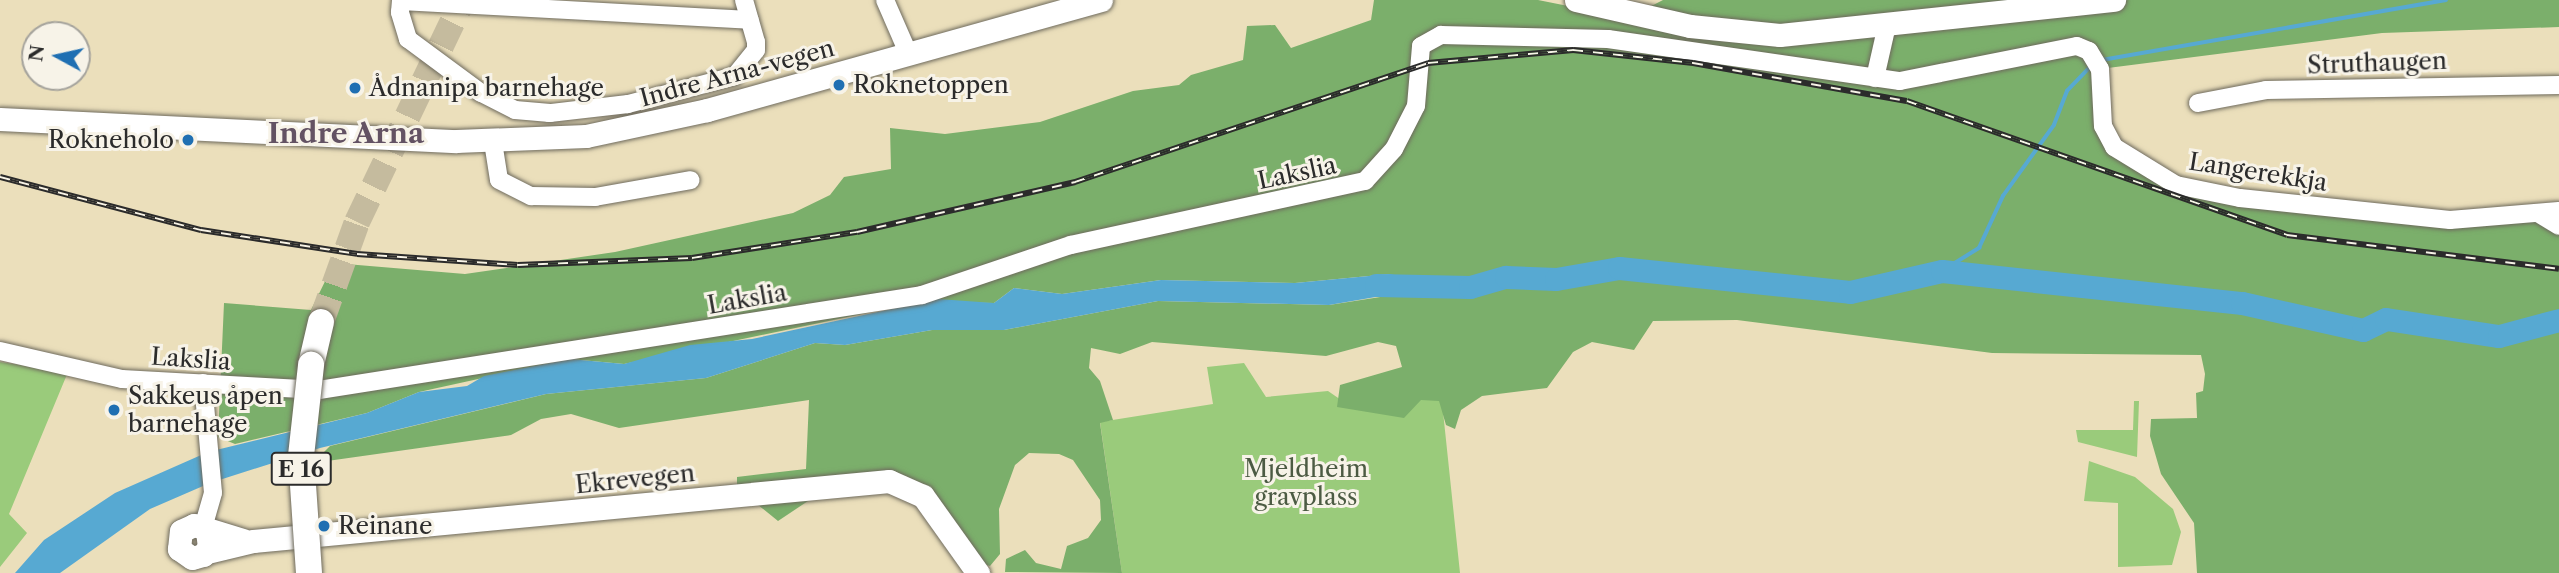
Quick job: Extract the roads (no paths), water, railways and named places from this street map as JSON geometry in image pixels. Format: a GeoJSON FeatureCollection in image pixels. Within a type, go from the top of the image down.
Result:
{"type":"FeatureCollection","features":[{"type":"Feature","properties":{"kind":"highway","name":"E 16"},"geometry":{"type":"LineString","coordinates":[[309,573],[301,456],[310,365],[321,322]]}},
{"type":"Feature","properties":{"kind":"main road","name":"Indre Arna-vegen"},"geometry":{"type":"LineString","coordinates":[[0,119],[493,142],[644,126],[1101,0]]}},
{"type":"Feature","properties":{"kind":"main road"},"geometry":{"type":"LineString","coordinates":[[1576,0],[1746,33],[1887,25],[2114,0]]}},
{"type":"Feature","properties":{"kind":"main road","name":"Ekrevegen"},"geometry":{"type":"LineString","coordinates":[[197,548],[889,481],[928,501],[978,573]]}},
{"type":"Feature","properties":{"kind":"main road"},"geometry":{"type":"LineString","coordinates":[[179,573],[197,548]]}},
{"type":"Feature","properties":{"kind":"street"},"geometry":{"type":"LineString","coordinates":[[744,0],[749,20],[754,57],[726,80],[628,104],[534,113],[495,102],[408,39],[400,12],[401,1],[749,20]]}},
{"type":"Feature","properties":{"kind":"street"},"geometry":{"type":"LineString","coordinates":[[885,0],[908,53]]}},
{"type":"Feature","properties":{"kind":"street"},"geometry":{"type":"LineString","coordinates":[[1875,78],[1887,25]]}},
{"type":"Feature","properties":{"kind":"street","name":"Lakslia"},"geometry":{"type":"LineString","coordinates":[[0,351],[122,379],[319,390],[473,362],[736,327],[922,295],[1071,245],[1332,192],[1365,181],[1383,164],[1416,107],[1425,41],[1441,35],[1570,36],[1875,78]]}},
{"type":"Feature","properties":{"kind":"street","name":"Langerekkja"},"geometry":{"type":"LineString","coordinates":[[1875,78],[1932,78],[2084,48],[2100,69],[2107,137],[2122,156],[2176,185],[2240,198],[2450,220],[2541,215],[2559,211]]}},
{"type":"Feature","properties":{"kind":"street","name":"Struthaugen"},"geometry":{"type":"LineString","coordinates":[[2198,103],[2266,90],[2559,85]]}},
{"type":"Feature","properties":{"kind":"street"},"geometry":{"type":"LineString","coordinates":[[493,142],[499,180],[531,196],[595,197],[691,180]]}},
{"type":"Feature","properties":{"kind":"street"},"geometry":{"type":"LineString","coordinates":[[2541,215],[2559,226]]}},
{"type":"Feature","properties":{"kind":"street"},"geometry":{"type":"LineString","coordinates":[[197,548],[213,492],[203,383]]}},
{"type":"Feature","properties":{"kind":"water"},"geometry":{"type":"Polygon","coordinates":[[[1390,274],[1403,277],[1399,293],[1329,305],[1158,301],[1004,330],[932,330],[845,345],[815,343],[706,378],[546,394],[320,448],[210,483],[150,509],[60,573],[15,573],[44,540],[115,493],[208,452],[367,413],[419,392],[467,386],[484,376],[570,359],[624,364],[690,345],[752,339],[938,299],[994,303],[1014,288],[1062,294],[1161,280],[1295,283],[1390,274]]]}},
{"type":"Feature","properties":{"kind":"waterway"},"geometry":{"type":"LineString","coordinates":[[2102,60],[2446,0]]}},
{"type":"Feature","properties":{"kind":"waterway"},"geometry":{"type":"LineString","coordinates":[[1942,271],[1979,248],[2003,196],[2054,125],[2067,91],[2092,65]]}},
{"type":"Feature","properties":{"kind":"waterway"},"geometry":{"type":"LineString","coordinates":[[1376,285],[1470,287],[1506,277],[1556,279],[1619,268],[1850,292],[1942,271],[2242,303],[2363,330],[2386,319],[2499,336],[2559,320]]}},
{"type":"Feature","properties":{"kind":"tunnel"},"geometry":{"type":"LineString","coordinates":[[321,322],[357,222],[463,0]]}},
{"type":"Feature","properties":{"kind":"railway"},"geometry":{"type":"LineString","coordinates":[[0,177],[201,230],[357,254],[518,265],[692,258],[857,232],[1075,182],[1428,63],[1573,50],[1693,63],[1907,101],[2287,235],[2559,269]]}},
{"type":"Feature","properties":{"kind":"place","name":"Roknetoppen"},"geometry":{"type":"Point","coordinates":[839,85]}},
{"type":"Feature","properties":{"kind":"place","name":"Ådnanipa barnehage"},"geometry":{"type":"Point","coordinates":[355,88]}},
{"type":"Feature","properties":{"kind":"place","name":"Rokneholo"},"geometry":{"type":"Point","coordinates":[188,140]}},
{"type":"Feature","properties":{"kind":"place","name":"Sakkeus åpen barnehage"},"geometry":{"type":"Point","coordinates":[114,410]}},
{"type":"Feature","properties":{"kind":"place","name":"Reinane"},"geometry":{"type":"Point","coordinates":[324,526]}},
{"type":"Feature","properties":{"kind":"district","name":"Indre Arna"},"geometry":{"type":"Point","coordinates":[346,133]}},
{"type":"Feature","properties":{"kind":"park label","name":"Mjeldheim gravplass"},"geometry":{"type":"Point","coordinates":[1306,483]}}]}
